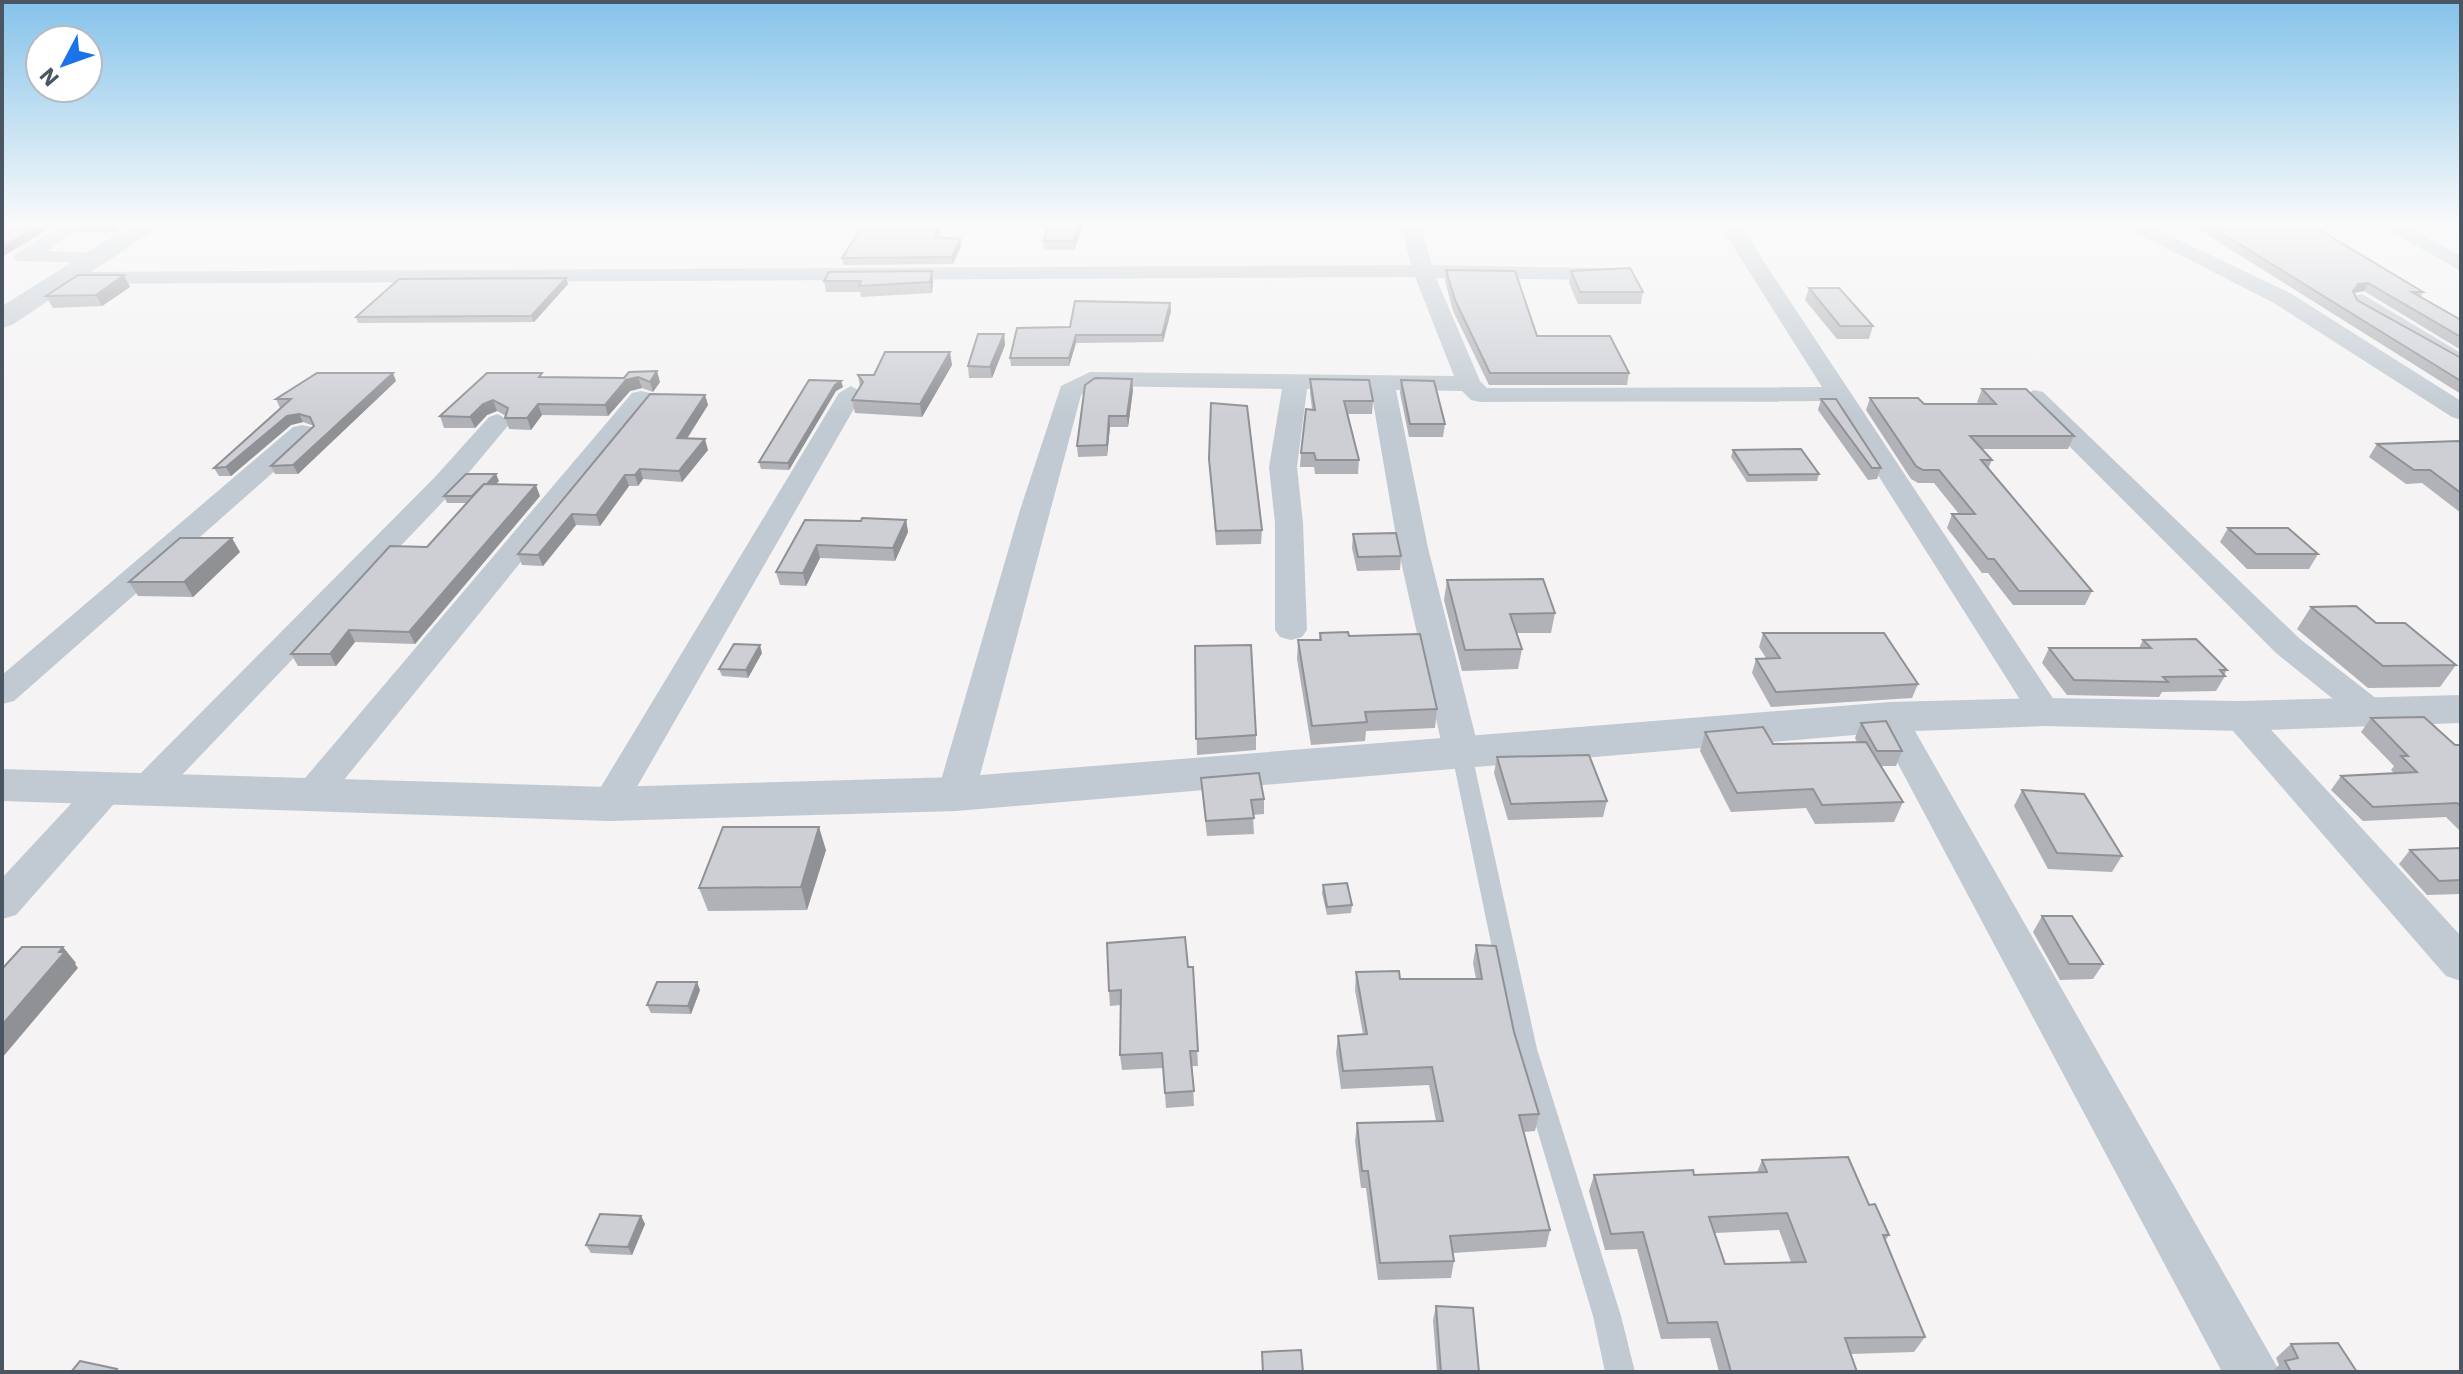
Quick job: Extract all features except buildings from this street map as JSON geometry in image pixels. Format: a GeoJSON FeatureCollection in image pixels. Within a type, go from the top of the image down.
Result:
{"type":"FeatureCollection","features":[{"type":"Feature","properties":{"kind":"street"},"geometry":{"type":"LineString","coordinates":[[2,319],[50,288]]}},
{"type":"Feature","properties":{"kind":"street"},"geometry":{"type":"LineString","coordinates":[[1430,288],[1469,384],[1480,395],[1837,394]]}},
{"type":"Feature","properties":{"kind":"street"},"geometry":{"type":"LineString","coordinates":[[1770,288],[2045,712]]}},
{"type":"Feature","properties":{"kind":"street"},"geometry":{"type":"LineString","coordinates":[[2262,288],[2461,412]]}},
{"type":"Feature","properties":{"kind":"street"},"geometry":{"type":"LineString","coordinates":[[2362,301],[2461,363]]}},
{"type":"Feature","properties":{"kind":"street"},"geometry":{"type":"LineString","coordinates":[[956,794],[1070,391],[1090,379],[1469,384]]}},
{"type":"Feature","properties":{"kind":"street"},"geometry":{"type":"LineString","coordinates":[[1291,630],[1289,523],[1283,467],[1296,380]]}},
{"type":"Feature","properties":{"kind":"street"},"geometry":{"type":"LineString","coordinates":[[1382,382],[1413,548],[1461,750]]}},
{"type":"Feature","properties":{"kind":"street"},"geometry":{"type":"LineString","coordinates":[[609,804],[851,393]]}},
{"type":"Feature","properties":{"kind":"street"},"geometry":{"type":"LineString","coordinates":[[2034,397],[2288,646],[2370,711]]}},
{"type":"Feature","properties":{"kind":"street"},"geometry":{"type":"LineString","coordinates":[[313,793],[641,398]]}},
{"type":"Feature","properties":{"kind":"street"},"geometry":{"type":"LineString","coordinates":[[2,904],[127,789],[445,483],[498,422]]}},
{"type":"Feature","properties":{"kind":"street"},"geometry":{"type":"LineString","coordinates":[[2,693],[302,433]]}},
{"type":"Feature","properties":{"kind":"street"},"geometry":{"type":"LineString","coordinates":[[2,785],[609,804],[956,794],[1291,769],[1461,750],[1890,717],[2045,712],[2239,716],[2460,710]]}},
{"type":"Feature","properties":{"kind":"street"},"geometry":{"type":"LineString","coordinates":[[2239,716],[2461,964]]}},
{"type":"Feature","properties":{"kind":"street"},"geometry":{"type":"LineString","coordinates":[[1890,717],[2252,1372]]}},
{"type":"Feature","properties":{"kind":"lane"},"geometry":{"type":"LineString","coordinates":[[1461,750],[1525,1049],[1607,1316],[1620,1372]]}}]}
